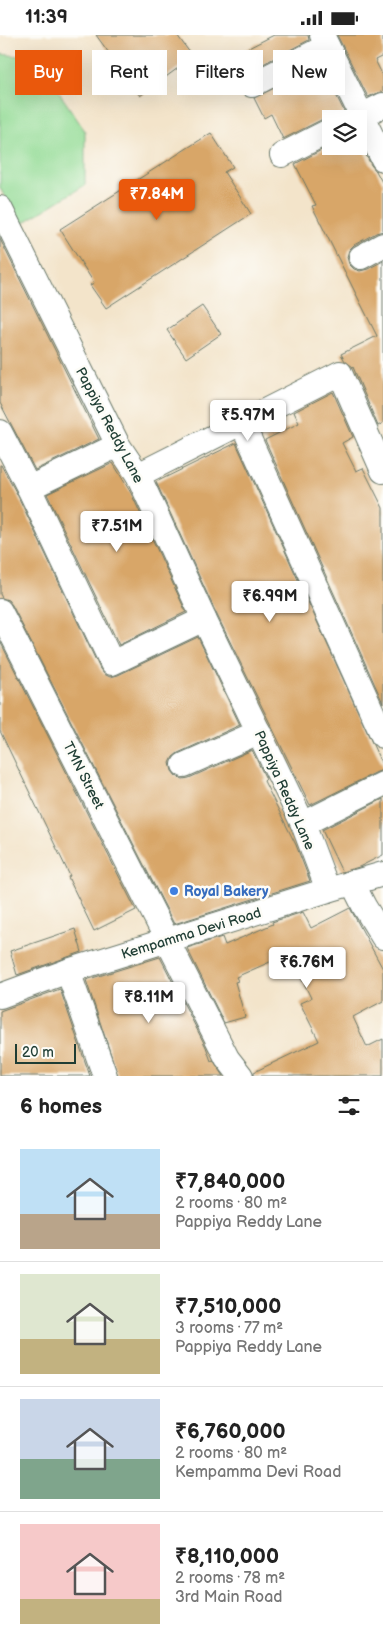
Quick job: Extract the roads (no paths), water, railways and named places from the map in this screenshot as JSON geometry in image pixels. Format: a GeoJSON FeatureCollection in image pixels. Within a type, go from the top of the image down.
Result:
{"type":"FeatureCollection","features":[{"type":"Feature","properties":{"kind":"street"},"geometry":{"type":"LineString","coordinates":[[263,78],[325,41],[355,110]]}},
{"type":"Feature","properties":{"kind":"street"},"geometry":{"type":"LineString","coordinates":[[367,113],[383,105]]}},
{"type":"Feature","properties":{"kind":"street"},"geometry":{"type":"LineString","coordinates":[[367,132],[383,159]]}},
{"type":"Feature","properties":{"kind":"street"},"geometry":{"type":"LineString","coordinates":[[282,155],[322,135]]}},
{"type":"Feature","properties":{"kind":"street","name":"Pappiya Reddy Lane"},"geometry":{"type":"LineString","coordinates":[[0,208],[118,445],[138,475],[204,619],[303,824],[328,890]]}},
{"type":"Feature","properties":{"kind":"street"},"geometry":{"type":"LineString","coordinates":[[361,257],[383,245]]}},
{"type":"Feature","properties":{"kind":"street"},"geometry":{"type":"LineString","coordinates":[[138,475],[340,373],[383,471]]}},
{"type":"Feature","properties":{"kind":"street"},"geometry":{"type":"LineString","coordinates":[[242,423],[383,736]]}},
{"type":"Feature","properties":{"kind":"street"},"geometry":{"type":"LineString","coordinates":[[0,431],[112,663],[204,619]]}},
{"type":"Feature","properties":{"kind":"street"},"geometry":{"type":"LineString","coordinates":[[29,488],[118,445]]}},
{"type":"Feature","properties":{"kind":"street","name":"TMN Street"},"geometry":{"type":"LineString","coordinates":[[0,611],[167,940],[228,1057],[241,1076]]}},
{"type":"Feature","properties":{"kind":"street"},"geometry":{"type":"LineString","coordinates":[[184,765],[259,732]]}},
{"type":"Feature","properties":{"kind":"street"},"geometry":{"type":"LineString","coordinates":[[303,824],[383,784]]}},
{"type":"Feature","properties":{"kind":"street","name":"Kempamma Devi Road"},"geometry":{"type":"LineString","coordinates":[[0,997],[68,971],[383,874]]}},
{"type":"Feature","properties":{"kind":"street"},"geometry":{"type":"LineString","coordinates":[[352,882],[383,937]]}},
{"type":"Feature","properties":{"kind":"street"},"geometry":{"type":"LineString","coordinates":[[68,971],[105,1076]]}},
{"type":"Feature","properties":{"kind":"place","name":"Royal Bakery"},"geometry":{"type":"Point","coordinates":[174,891]}}]}
